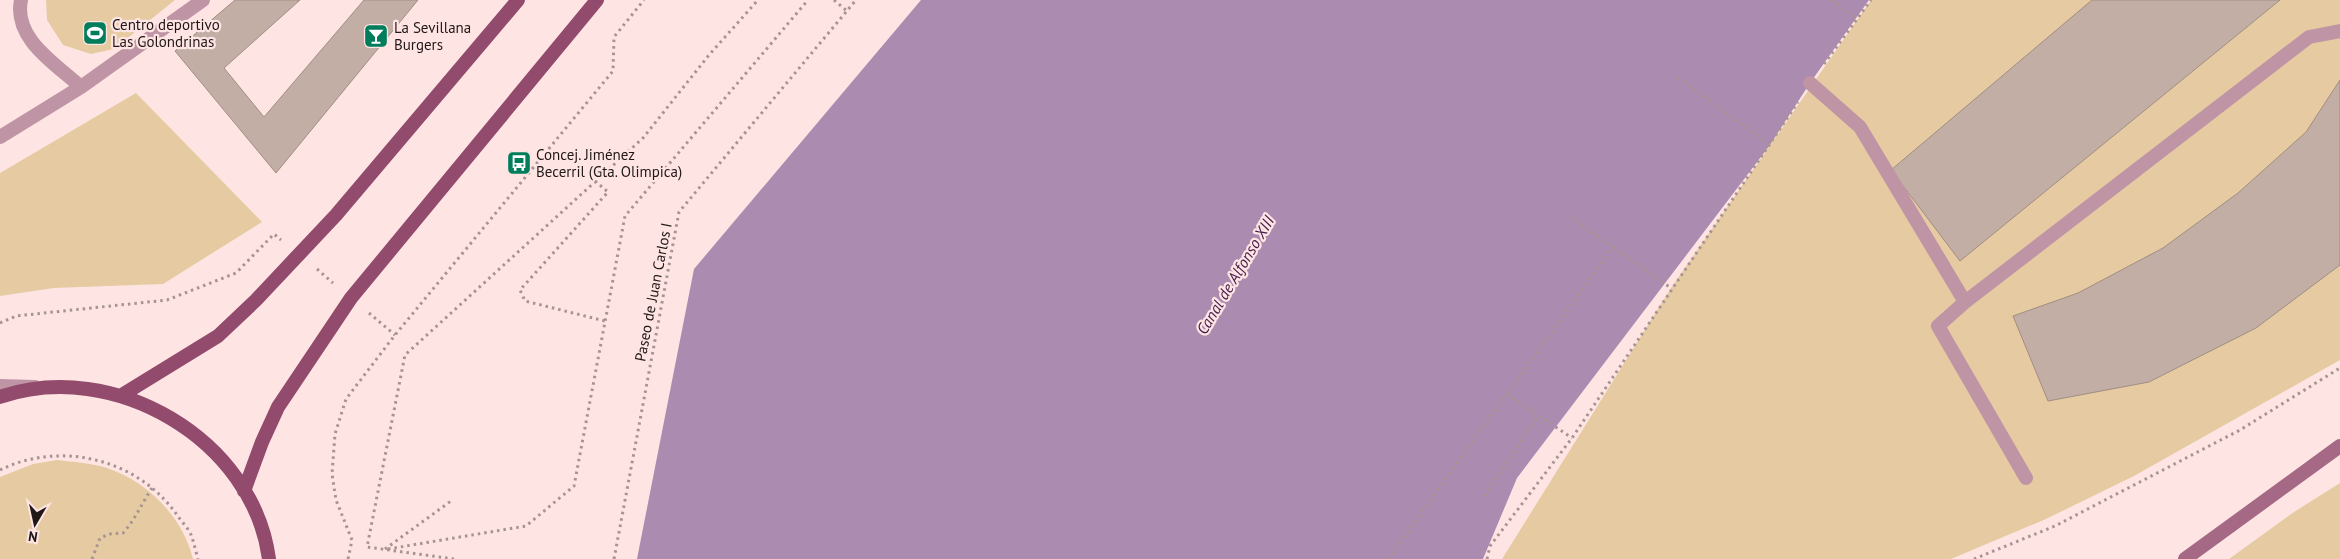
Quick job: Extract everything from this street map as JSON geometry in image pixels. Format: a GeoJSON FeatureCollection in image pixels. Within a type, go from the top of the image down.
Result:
{"type":"FeatureCollection","features":[{"type":"Feature","properties":{"kind":"main road"},"geometry":{"type":"LineString","coordinates":[[122,395],[218,336],[256,300],[336,216],[518,0]]}},
{"type":"Feature","properties":{"kind":"main road"},"geometry":{"type":"LineString","coordinates":[[244,491],[262,442],[278,407],[351,298],[597,0]]}},
{"type":"Feature","properties":{"kind":"main road"},"geometry":{"type":"LineString","coordinates":[[0,397],[48,387],[86,388],[122,395],[159,410],[192,432],[221,459],[244,491],[259,522],[271,558]]}},
{"type":"Feature","properties":{"kind":"main road"},"geometry":{"type":"LineString","coordinates":[[2185,559],[2340,446]]}},
{"type":"Feature","properties":{"kind":"street"},"geometry":{"type":"LineString","coordinates":[[22,0],[20,21],[25,34],[81,87]]}},
{"type":"Feature","properties":{"kind":"street"},"geometry":{"type":"LineString","coordinates":[[0,137],[81,87],[203,0]]}},
{"type":"Feature","properties":{"kind":"street"},"geometry":{"type":"LineString","coordinates":[[2026,478],[1938,326],[1965,302],[2310,37],[2340,31]]}},
{"type":"Feature","properties":{"kind":"street"},"geometry":{"type":"LineString","coordinates":[[1810,82],[1860,127],[1965,302]]}},
{"type":"Feature","properties":{"kind":"street"},"geometry":{"type":"LineString","coordinates":[[0,386],[48,387]]}},
{"type":"Feature","properties":{"kind":"path"},"geometry":{"type":"LineString","coordinates":[[348,559],[352,540],[336,500],[332,474],[335,434],[346,399],[395,335],[613,71],[614,37],[644,0]]}},
{"type":"Feature","properties":{"kind":"path"},"geometry":{"type":"LineString","coordinates":[[454,559],[367,547],[405,356],[643,138],[709,56],[758,0]]}},
{"type":"Feature","properties":{"kind":"path"},"geometry":{"type":"LineString","coordinates":[[385,549],[526,526],[574,486],[625,216],[808,0]]}},
{"type":"Feature","properties":{"kind":"path"},"geometry":{"type":"LineString","coordinates":[[834,0],[847,11]]}},
{"type":"Feature","properties":{"kind":"path","name":"Paseo de Juan Carlos I"},"geometry":{"type":"LineString","coordinates":[[614,559],[680,212],[856,0]]}},
{"type":"Feature","properties":{"kind":"path"},"geometry":{"type":"LineString","coordinates":[[1832,0],[1858,18]]}},
{"type":"Feature","properties":{"kind":"path"},"geometry":{"type":"LineString","coordinates":[[1487,559],[1490,546],[1572,438],[1671,288],[1770,145],[1810,82],[1871,0]]}},
{"type":"Feature","properties":{"kind":"path"},"geometry":{"type":"LineString","coordinates":[[1678,77],[1770,145]]}},
{"type":"Feature","properties":{"kind":"path"},"geometry":{"type":"LineString","coordinates":[[595,181],[608,192],[520,290],[524,301],[605,321]]}},
{"type":"Feature","properties":{"kind":"path"},"geometry":{"type":"LineString","coordinates":[[1571,217],[1671,288]]}},
{"type":"Feature","properties":{"kind":"path"},"geometry":{"type":"LineString","coordinates":[[0,323],[16,316],[167,300],[236,273],[274,234]]}},
{"type":"Feature","properties":{"kind":"path"},"geometry":{"type":"LineString","coordinates":[[1388,559],[1613,247]]}},
{"type":"Feature","properties":{"kind":"path"},"geometry":{"type":"LineString","coordinates":[[1974,559],[2055,526],[2240,430],[2340,368]]}},
{"type":"Feature","properties":{"kind":"path"},"geometry":{"type":"LineString","coordinates":[[1506,394],[1572,438]]}},
{"type":"Feature","properties":{"kind":"path"},"geometry":{"type":"LineString","coordinates":[[1485,496],[1538,415]]}},
{"type":"Feature","properties":{"kind":"path"},"geometry":{"type":"LineString","coordinates":[[0,470],[44,456],[89,457],[130,472],[166,499],[191,535],[198,559]]}},
{"type":"Feature","properties":{"kind":"path"},"geometry":{"type":"LineString","coordinates":[[92,559],[100,538],[110,534],[123,533],[134,522],[139,507],[152,488]]}},
{"type":"Feature","properties":{"kind":"path"},"geometry":{"type":"LineString","coordinates":[[385,549],[451,501]]}},
{"type":"Feature","properties":{"kind":"shaded area","name":"Centro deportivo Las Golondrinas"},"geometry":{"type":"Polygon","coordinates":[[[46,0],[175,0],[114,49],[91,54],[63,45],[47,20],[46,0]]]}},
{"type":"Feature","properties":{"kind":"shaded area"},"geometry":{"type":"Polygon","coordinates":[[[1871,0],[2340,0],[2340,360],[2134,476],[2046,519],[1951,559],[1502,559],[1671,288],[1871,0]]]}},
{"type":"Feature","properties":{"kind":"shaded area"},"geometry":{"type":"Polygon","coordinates":[[[136,93],[262,222],[163,284],[54,288],[0,296],[0,173],[136,93]]]}},
{"type":"Feature","properties":{"kind":"shaded area"},"geometry":{"type":"Polygon","coordinates":[[[57,460],[107,468],[122,474],[149,491],[172,515],[181,529],[193,559],[0,559],[0,477],[33,464],[57,460]]]}},
{"type":"Feature","properties":{"kind":"shaded area"},"geometry":{"type":"Polygon","coordinates":[[[2340,483],[2340,559],[2229,559],[2294,512],[2340,483]]]}},
{"type":"Feature","properties":{"kind":"water","name":"Canal de Alfonso XIII"},"geometry":{"type":"Polygon","coordinates":[[[921,0],[1869,0],[1810,83],[1770,145],[1517,478],[1483,559],[637,559],[694,269],[921,0]]]}},
{"type":"Feature","properties":{"kind":"building"},"geometry":{"type":"Polygon","coordinates":[[[235,0],[300,0],[224,68],[264,117],[364,0],[418,0],[276,173],[175,51],[235,0]]]}},
{"type":"Feature","properties":{"kind":"building"},"geometry":{"type":"Polygon","coordinates":[[[2092,0],[2280,0],[1960,261],[1891,170],[2092,0]]]}},
{"type":"Feature","properties":{"kind":"building"},"geometry":{"type":"Polygon","coordinates":[[[2340,80],[2340,265],[2256,328],[2149,382],[2048,401],[2013,316],[2078,293],[2163,248],[2238,193],[2306,132],[2340,80]]]}},
{"type":"Feature","properties":{"kind":"place","name":"Centro deportivo Las Golondrinas"},"geometry":{"type":"Point","coordinates":[95,33]}},
{"type":"Feature","properties":{"kind":"place","name":"La Sevillana Burgers"},"geometry":{"type":"Point","coordinates":[376,36]}},
{"type":"Feature","properties":{"kind":"place","name":"Concej. Jiménez Becerril (Gta. Olimpica)"},"geometry":{"type":"Point","coordinates":[519,163]}}]}
